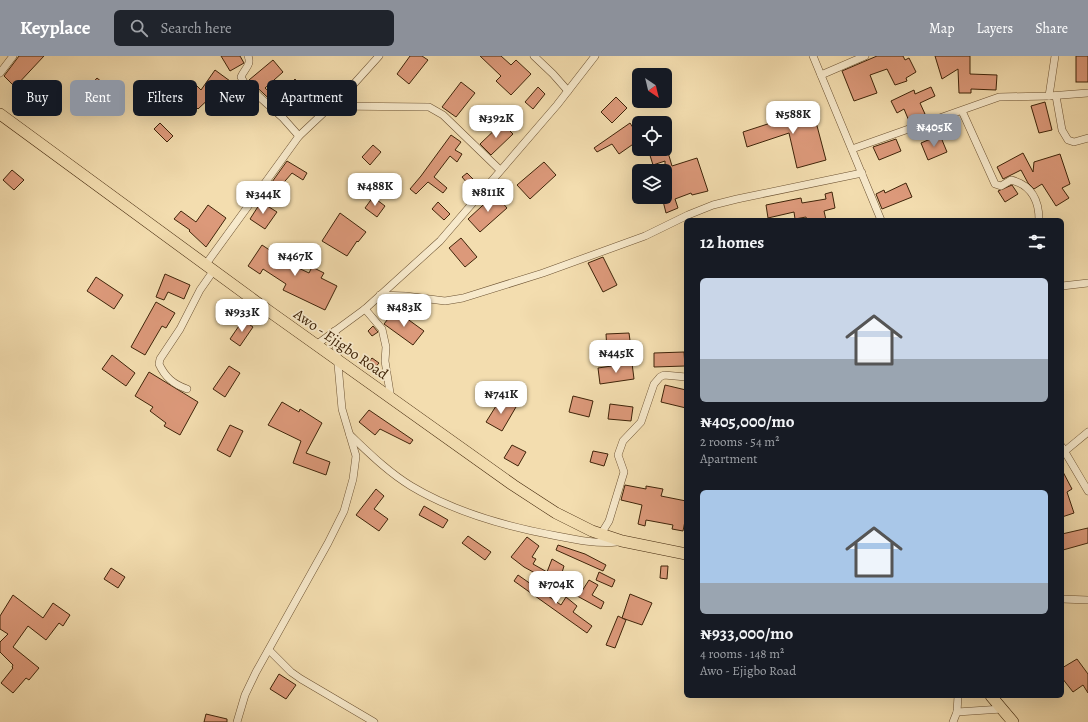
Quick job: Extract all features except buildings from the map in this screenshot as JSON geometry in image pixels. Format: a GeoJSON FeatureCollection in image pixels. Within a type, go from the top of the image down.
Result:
{"type":"FeatureCollection","features":[{"type":"Feature","properties":{"kind":"main road","name":"Awo - Ejigbo Road"},"geometry":{"type":"LineString","coordinates":[[0,114],[391,399],[556,513],[601,534],[622,541],[684,554]]}},
{"type":"Feature","properties":{"kind":"main road"},"geometry":{"type":"LineString","coordinates":[[993,698],[1013,722]]}},
{"type":"Feature","properties":{"kind":"street"},"geometry":{"type":"LineString","coordinates":[[0,73],[13,56]]}},
{"type":"Feature","properties":{"kind":"street"},"geometry":{"type":"LineString","coordinates":[[248,56],[250,60],[249,65],[243,71],[242,77],[245,84],[283,118],[299,136]]}},
{"type":"Feature","properties":{"kind":"street"},"geometry":{"type":"LineString","coordinates":[[357,80],[379,56]]}},
{"type":"Feature","properties":{"kind":"street"},"geometry":{"type":"LineString","coordinates":[[534,56],[568,91]]}},
{"type":"Feature","properties":{"kind":"street"},"geometry":{"type":"LineString","coordinates":[[316,345],[365,309],[440,241],[568,91],[595,56]]}},
{"type":"Feature","properties":{"kind":"street"},"geometry":{"type":"LineString","coordinates":[[813,56],[880,218]]}},
{"type":"Feature","properties":{"kind":"street"},"geometry":{"type":"LineString","coordinates":[[821,75],[865,56]]}},
{"type":"Feature","properties":{"kind":"street"},"geometry":{"type":"LineString","coordinates":[[1054,56],[1053,96],[1062,130],[1068,140],[1074,142],[1088,138]]}},
{"type":"Feature","properties":{"kind":"street"},"geometry":{"type":"LineString","coordinates":[[852,149],[999,97],[1053,96],[1088,93]]}},
{"type":"Feature","properties":{"kind":"street"},"geometry":{"type":"LineString","coordinates":[[357,106],[429,107],[443,115],[500,170]]}},
{"type":"Feature","properties":{"kind":"street"},"geometry":{"type":"LineString","coordinates":[[962,111],[995,184],[1001,186],[1011,180],[1024,184],[1032,193],[1036,203],[1039,218]]}},
{"type":"Feature","properties":{"kind":"street"},"geometry":{"type":"LineString","coordinates":[[187,389],[175,385],[168,379],[159,364],[160,359],[180,330],[210,267],[299,136],[321,116]]}},
{"type":"Feature","properties":{"kind":"street"},"geometry":{"type":"LineString","coordinates":[[380,296],[406,296],[445,300],[463,298],[543,273],[645,236],[688,215],[713,205],[862,173]]}},
{"type":"Feature","properties":{"kind":"street"},"geometry":{"type":"LineString","coordinates":[[1064,286],[1088,283]]}},
{"type":"Feature","properties":{"kind":"street"},"geometry":{"type":"LineString","coordinates":[[365,309],[382,329],[386,347],[385,361],[391,399]]}},
{"type":"Feature","properties":{"kind":"street"},"geometry":{"type":"LineString","coordinates":[[237,722],[245,695],[344,511],[356,467],[356,456],[342,409],[335,332]]}},
{"type":"Feature","properties":{"kind":"street"},"geometry":{"type":"LineString","coordinates":[[601,534],[609,521],[624,472],[618,455],[623,441],[641,422],[654,384],[660,377],[664,375],[684,376]]}},
{"type":"Feature","properties":{"kind":"street"},"geometry":{"type":"LineString","coordinates":[[1088,432],[1064,449],[1088,491]]}},
{"type":"Feature","properties":{"kind":"street"},"geometry":{"type":"LineString","coordinates":[[349,434],[394,475],[410,486],[427,495],[465,510],[509,526],[525,530],[605,543],[622,541]]}},
{"type":"Feature","properties":{"kind":"street"},"geometry":{"type":"LineString","coordinates":[[1064,599],[1088,600]]}},
{"type":"Feature","properties":{"kind":"street"},"geometry":{"type":"LineString","coordinates":[[268,650],[296,675],[374,722]]}},
{"type":"Feature","properties":{"kind":"street"},"geometry":{"type":"LineString","coordinates":[[953,722],[957,712],[958,698]]}},
{"type":"Feature","properties":{"kind":"street"},"geometry":{"type":"LineString","coordinates":[[957,712],[1002,709]]}}]}
